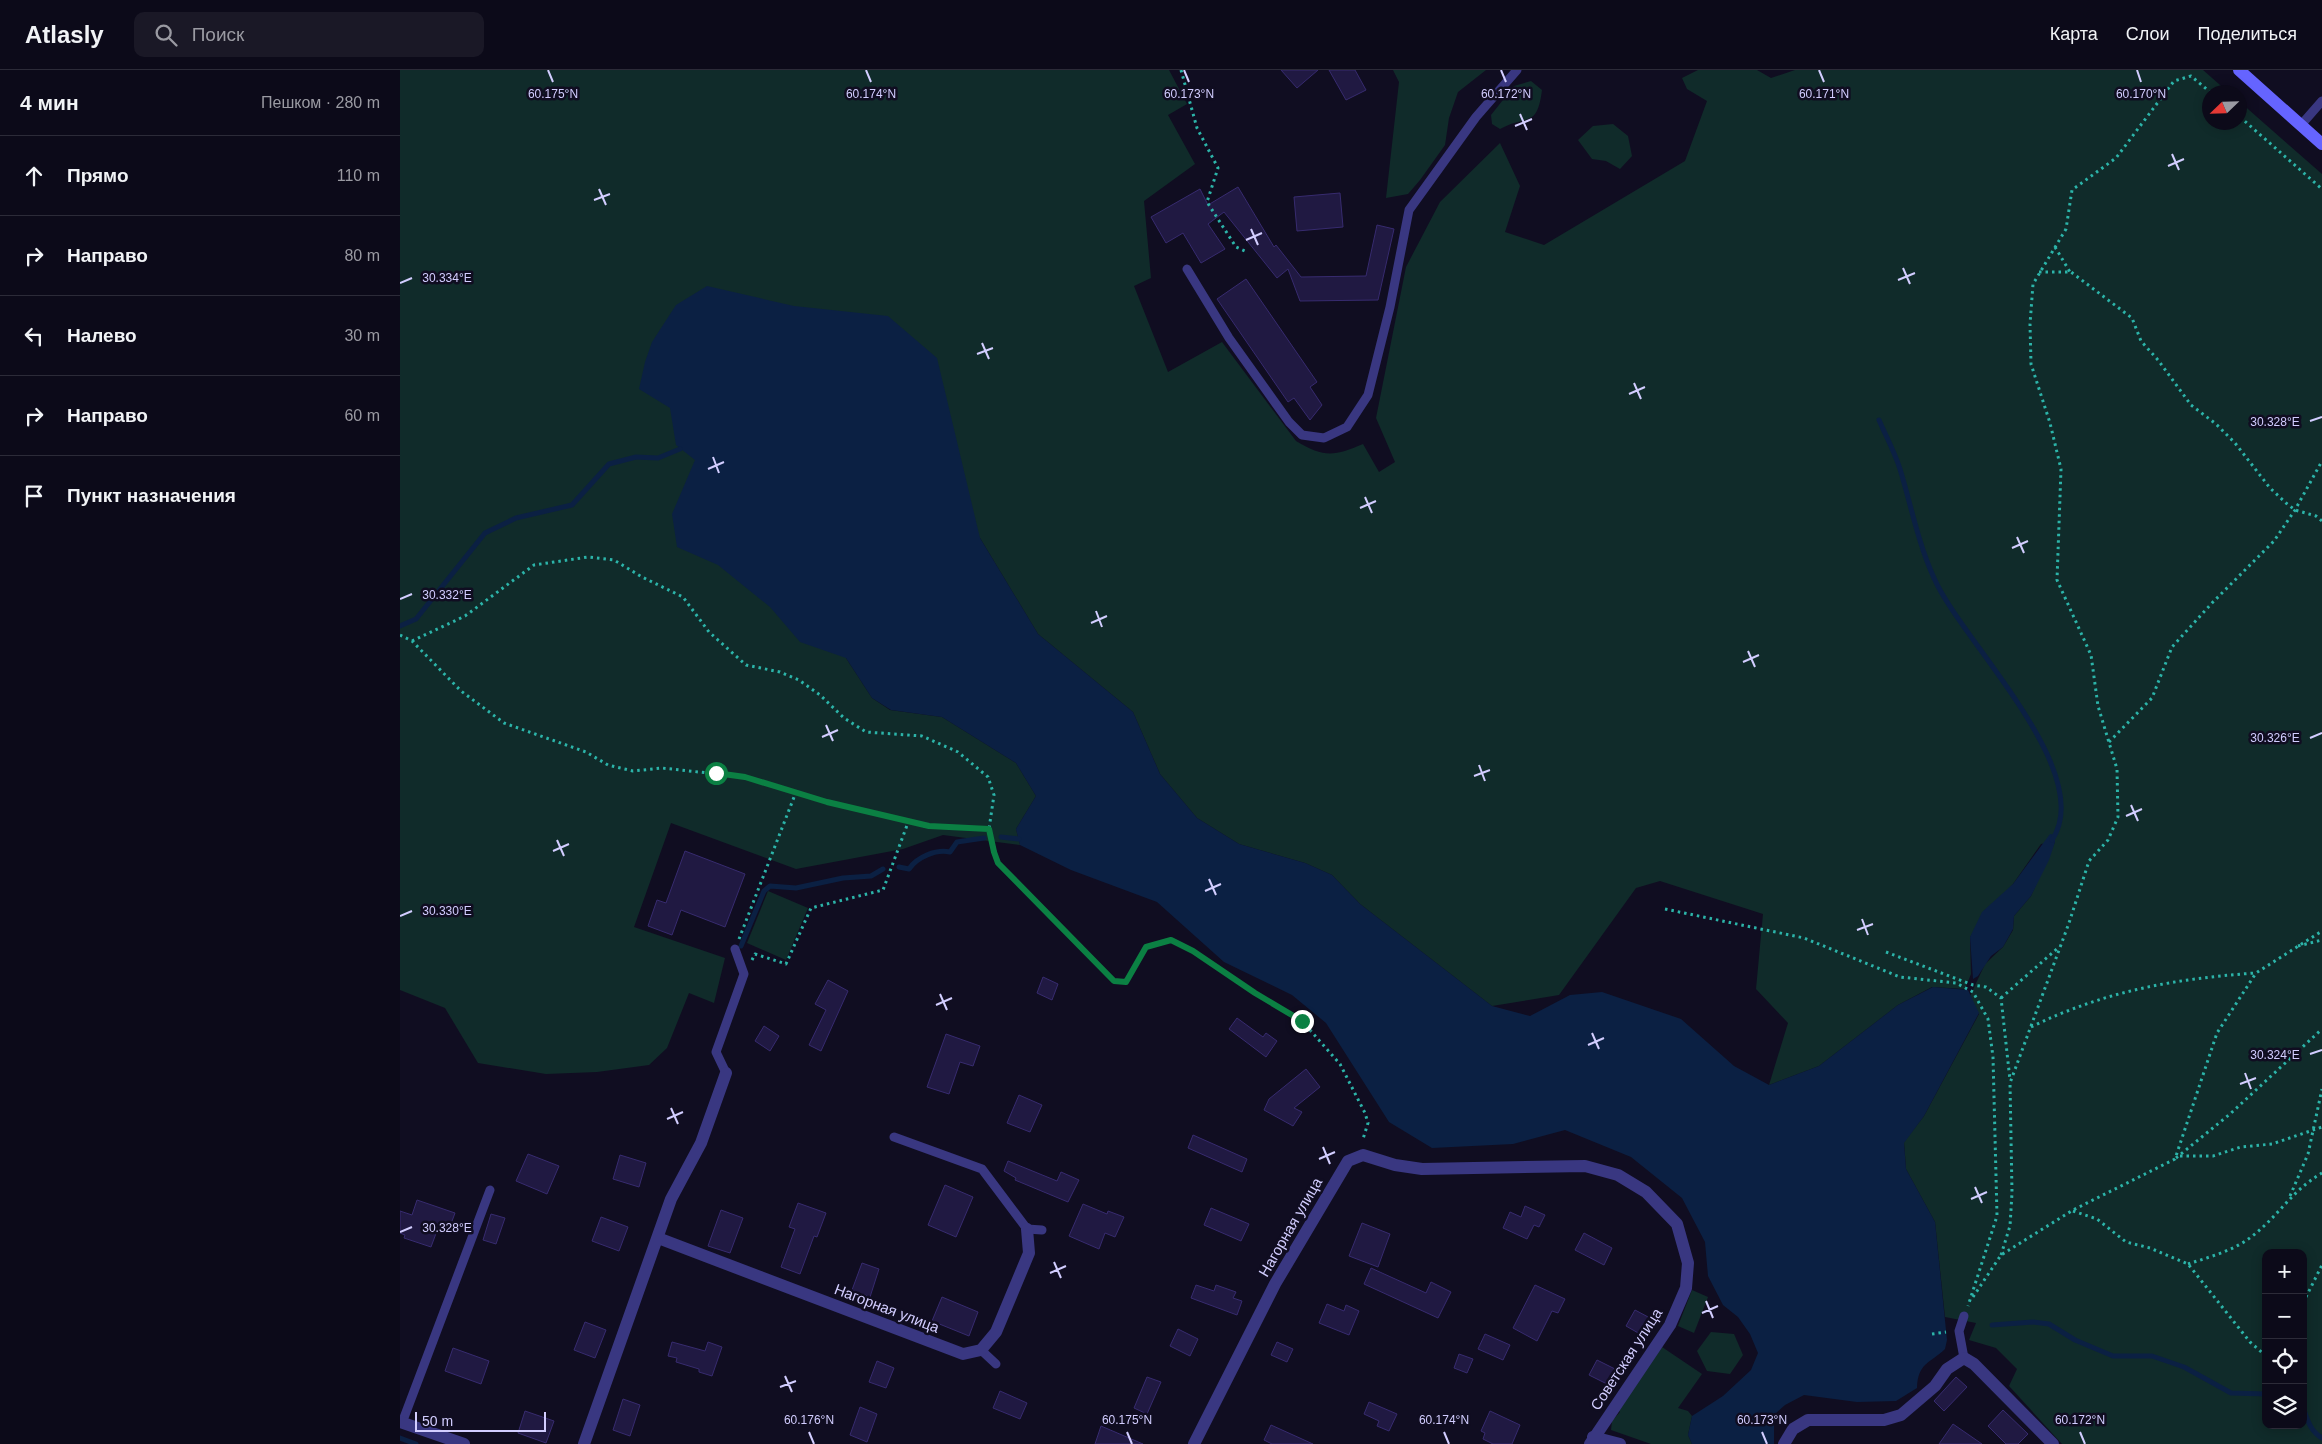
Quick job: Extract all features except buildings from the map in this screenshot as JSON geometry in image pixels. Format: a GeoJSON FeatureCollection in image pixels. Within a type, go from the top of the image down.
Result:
{"type":"FeatureCollection","features":[{"type":"Feature","properties":{"kind":"main road"},"geometry":{"type":"LineString","coordinates":[[2239,70],[2322,144]]}},
{"type":"Feature","properties":{"kind":"street"},"geometry":{"type":"LineString","coordinates":[[584,1444],[671,1199],[701,1143],[726,1073]]}},
{"type":"Feature","properties":{"kind":"street","name":"Нагорная улица"},"geometry":{"type":"LineString","coordinates":[[1194,1444],[1275,1284],[1348,1161],[1363,1156],[1395,1165],[1422,1168],[1585,1166]]}},
{"type":"Feature","properties":{"kind":"street","name":"Советская улица"},"geometry":{"type":"LineString","coordinates":[[1585,1166],[1618,1175],[1646,1192],[1677,1224],[1688,1263],[1686,1288],[1670,1325],[1592,1441]]}},
{"type":"Feature","properties":{"kind":"street"},"geometry":{"type":"LineString","coordinates":[[981,1350],[996,1332],[1029,1253],[1027,1229]]}},
{"type":"Feature","properties":{"kind":"street","name":"Нагорная улица"},"geometry":{"type":"LineString","coordinates":[[658,1238],[963,1354],[981,1350]]}},
{"type":"Feature","properties":{"kind":"street"},"geometry":{"type":"LineString","coordinates":[[1784,1444],[1794,1429],[1808,1420],[1884,1420],[1901,1415],[1935,1386],[1947,1369],[1964,1358],[1974,1364],[2053,1444]]}},
{"type":"Feature","properties":{"kind":"street"},"geometry":{"type":"LineString","coordinates":[[401,1422],[464,1444]]}},
{"type":"Feature","properties":{"kind":"street"},"geometry":{"type":"LineString","coordinates":[[1592,1441],[1620,1444]]}},
{"type":"Feature","properties":{"kind":"lane"},"geometry":{"type":"LineString","coordinates":[[1187,269],[1229,338],[1289,422],[1302,435],[1324,438],[1347,427],[1368,395],[1390,307],[1409,210],[1476,117],[1517,70]]}},
{"type":"Feature","properties":{"kind":"lane"},"geometry":{"type":"LineString","coordinates":[[2301,125],[2322,100]]}},
{"type":"Feature","properties":{"kind":"lane"},"geometry":{"type":"LineString","coordinates":[[726,1073],[716,1052],[744,974],[735,949]]}},
{"type":"Feature","properties":{"kind":"lane"},"geometry":{"type":"LineString","coordinates":[[894,1137],[982,1169],[1027,1229],[1042,1230]]}},
{"type":"Feature","properties":{"kind":"lane"},"geometry":{"type":"LineString","coordinates":[[401,1422],[490,1190]]}},
{"type":"Feature","properties":{"kind":"lane"},"geometry":{"type":"LineString","coordinates":[[1964,1316],[1959,1331],[1964,1358]]}},
{"type":"Feature","properties":{"kind":"lane"},"geometry":{"type":"LineString","coordinates":[[981,1350],[996,1364]]}},
{"type":"Feature","properties":{"kind":"path"},"geometry":{"type":"LineString","coordinates":[[1181,70],[1197,128],[1218,168],[1207,202],[1236,247],[1245,251]]}},
{"type":"Feature","properties":{"kind":"path"},"geometry":{"type":"LineString","coordinates":[[2010,1084],[2069,923],[2089,861],[2108,840],[2118,817],[2117,769],[2098,706],[2091,655],[2057,580],[2061,468],[2050,423],[2031,364],[2030,324],[2033,284],[2066,229],[2072,190],[2116,158],[2174,81],[2191,76],[2202,85]]}},
{"type":"Feature","properties":{"kind":"path"},"geometry":{"type":"LineString","coordinates":[[2247,123],[2322,189]]}},
{"type":"Feature","properties":{"kind":"path"},"geometry":{"type":"LineString","coordinates":[[2055,247],[2071,272],[2132,318],[2141,341],[2192,405],[2216,424],[2235,443],[2270,488],[2295,510],[2316,516],[2322,521]]}},
{"type":"Feature","properties":{"kind":"path"},"geometry":{"type":"LineString","coordinates":[[2039,272],[2071,272]]}},
{"type":"Feature","properties":{"kind":"path"},"geometry":{"type":"LineString","coordinates":[[2109,743],[2152,698],[2172,648],[2212,603],[2274,542],[2295,510],[2322,461]]}},
{"type":"Feature","properties":{"kind":"path"},"geometry":{"type":"LineString","coordinates":[[412,641],[465,616],[534,565],[588,557],[614,560],[642,578],[683,597],[709,632],[746,664],[780,672],[798,680],[820,695],[844,718],[866,732],[922,736],[958,752],[988,778],[994,795],[989,829],[998,863],[1114,981],[1126,982],[1146,947],[1171,940],[1193,951],[1255,993],[1302,1021],[1340,1064],[1365,1113],[1368,1123],[1363,1139]]}},
{"type":"Feature","properties":{"kind":"path"},"geometry":{"type":"LineString","coordinates":[[400,635],[412,641],[461,690],[504,723],[586,752],[608,765],[633,770],[662,768],[745,777],[827,802],[929,826],[989,829]]}},
{"type":"Feature","properties":{"kind":"path"},"geometry":{"type":"LineString","coordinates":[[735,949],[796,792]]}},
{"type":"Feature","properties":{"kind":"path"},"geometry":{"type":"LineString","coordinates":[[744,974],[755,954],[786,964],[811,908],[883,890],[909,820]]}},
{"type":"Feature","properties":{"kind":"path"},"geometry":{"type":"LineString","coordinates":[[1665,909],[1804,938],[1900,977],[1956,984],[1974,992],[1988,1019],[1993,1057],[1997,1216],[1964,1316]]}},
{"type":"Feature","properties":{"kind":"path"},"geometry":{"type":"LineString","coordinates":[[2177,1157],[2218,1034],[2256,973],[2295,946],[2322,931]]}},
{"type":"Feature","properties":{"kind":"path"},"geometry":{"type":"LineString","coordinates":[[2295,946],[2322,940]]}},
{"type":"Feature","properties":{"kind":"path"},"geometry":{"type":"LineString","coordinates":[[2001,998],[2059,946]]}},
{"type":"Feature","properties":{"kind":"path"},"geometry":{"type":"LineString","coordinates":[[1886,952],[1986,987],[2001,998],[2010,1084],[2012,1193],[2010,1226],[2001,1256],[1970,1302]]}},
{"type":"Feature","properties":{"kind":"path"},"geometry":{"type":"LineString","coordinates":[[2031,1027],[2071,1008],[2128,991],[2197,978],[2256,973]]}},
{"type":"Feature","properties":{"kind":"path"},"geometry":{"type":"LineString","coordinates":[[2001,1256],[2073,1210],[2177,1157],[2230,1114],[2322,1029]]}},
{"type":"Feature","properties":{"kind":"path"},"geometry":{"type":"LineString","coordinates":[[2188,1264],[2219,1254],[2250,1238],[2270,1221],[2289,1197],[2308,1154],[2322,1089]]}},
{"type":"Feature","properties":{"kind":"path"},"geometry":{"type":"LineString","coordinates":[[2177,1157],[2212,1156],[2241,1147],[2272,1144],[2314,1128],[2322,1127]]}},
{"type":"Feature","properties":{"kind":"path"},"geometry":{"type":"LineString","coordinates":[[2289,1197],[2322,1173]]}},
{"type":"Feature","properties":{"kind":"path"},"geometry":{"type":"LineString","coordinates":[[2073,1210],[2098,1219],[2126,1242],[2150,1248],[2188,1264],[2250,1342],[2262,1352]]}},
{"type":"Feature","properties":{"kind":"path"},"geometry":{"type":"LineString","coordinates":[[2307,1296],[2322,1266]]}},
{"type":"Feature","properties":{"kind":"green space"},"geometry":{"type":"Polygon","coordinates":[[[400,70],[1169,70],[1187,104],[1168,115],[1195,164],[1144,201],[1151,278],[1134,286],[1168,372],[1222,342],[1296,441],[1322,453],[1337,453],[1363,444],[1379,472],[1395,462],[1376,418],[1406,267],[1440,202],[1500,143],[1520,186],[1505,232],[1544,245],[1685,161],[1707,101],[1687,89],[1682,78],[1698,70],[1757,70],[1771,78],[1795,70],[2203,70],[2220,85],[2202,85],[2202,130],[2247,130],[2247,108],[2322,174],[2322,1444],[2062,1444],[2009,1386],[2017,1369],[1996,1348],[1969,1340],[1976,1323],[1945,1317],[1935,1222],[1906,1169],[1904,1142],[1924,1116],[1979,1014],[1970,996],[1985,964],[2003,947],[2013,930],[2014,916],[2031,896],[2055,842],[2041,844],[2013,884],[1970,937],[1971,974],[1965,989],[1932,987],[1898,1005],[1819,1066],[1769,1085],[1788,1023],[1756,989],[1763,914],[1660,881],[1636,888],[1559,995],[1492,1006],[1360,904],[1332,875],[1305,863],[1239,844],[1197,818],[1160,774],[1133,712],[1038,634],[980,538],[846,658],[872,698],[890,710],[942,717],[1016,763],[1036,796],[1016,829],[1020,845],[943,835],[903,849],[796,869],[671,823],[634,927],[725,958],[714,1003],[689,993],[667,1048],[649,1065],[597,1072],[546,1074],[478,1063],[445,1008],[400,990],[400,70]]]}},
{"type":"Feature","properties":{"kind":"green space"},"geometry":{"type":"Polygon","coordinates":[[[1393,70],[1486,70],[1458,92],[1449,118],[1445,145],[1420,180],[1408,194],[1386,198],[1399,82],[1393,70]]]}},
{"type":"Feature","properties":{"kind":"green space"},"geometry":{"type":"Polygon","coordinates":[[[1531,81],[1542,90],[1540,102],[1534,116],[1500,129],[1492,124],[1491,115],[1514,86],[1531,81]]]}},
{"type":"Feature","properties":{"kind":"green space"},"geometry":{"type":"Polygon","coordinates":[[[1613,124],[1628,136],[1632,156],[1620,169],[1606,161],[1592,159],[1578,140],[1593,126],[1613,124]]]}},
{"type":"Feature","properties":{"kind":"green space"},"geometry":{"type":"Polygon","coordinates":[[[768,891],[808,908],[786,960],[747,943],[768,891]]]}},
{"type":"Feature","properties":{"kind":"green space"},"geometry":{"type":"Polygon","coordinates":[[[1692,1290],[1708,1297],[1694,1333],[1678,1326],[1692,1290]]]}},
{"type":"Feature","properties":{"kind":"green space"},"geometry":{"type":"Polygon","coordinates":[[[1711,1332],[1734,1334],[1743,1355],[1730,1374],[1707,1371],[1697,1351],[1711,1332]]]}},
{"type":"Feature","properties":{"kind":"green space"},"geometry":{"type":"Polygon","coordinates":[[[1662,1347],[1702,1374],[1678,1408],[1688,1411],[1692,1416],[1688,1435],[1692,1444],[1651,1444],[1611,1430],[1612,1421],[1620,1412],[1618,1410],[1662,1347]]]}},
{"type":"Feature","properties":{"kind":"water"},"geometry":{"type":"Polygon","coordinates":[[[707,286],[794,306],[888,316],[937,358],[980,538],[1038,634],[1133,712],[1160,774],[1197,818],[1239,844],[1305,863],[1332,875],[1360,904],[1492,1006],[1530,1016],[1570,995],[1602,992],[1681,1019],[1734,1066],[1769,1085],[1819,1066],[1898,1005],[1933,987],[1968,990],[1979,1013],[1924,1116],[1904,1143],[1906,1169],[1935,1222],[1947,1340],[1945,1349],[1922,1369],[1917,1388],[1896,1401],[1857,1402],[1804,1395],[1785,1405],[1774,1415],[1774,1444],[1692,1444],[1688,1435],[1692,1416],[1723,1396],[1751,1370],[1758,1353],[1750,1334],[1738,1317],[1723,1305],[1708,1276],[1705,1242],[1682,1198],[1631,1157],[1565,1130],[1513,1144],[1432,1148],[1389,1122],[1326,1023],[1292,995],[1224,962],[1157,902],[1071,870],[1020,845],[1016,829],[1036,796],[1016,763],[942,717],[891,710],[872,698],[846,658],[800,642],[770,607],[718,565],[677,547],[672,514],[695,460],[676,445],[670,408],[639,389],[652,342],[676,305],[707,286]]]}},
{"type":"Feature","properties":{"kind":"water"},"geometry":{"type":"Polygon","coordinates":[[[2050,834],[2055,835],[2055,842],[2049,860],[2031,896],[2014,916],[2013,929],[2003,947],[1991,956],[1978,976],[1973,979],[1970,937],[1982,912],[2013,884],[2050,834]]]}},
{"type":"Feature","properties":{"kind":"waterway"},"geometry":{"type":"LineString","coordinates":[[1879,420],[1898,463],[1919,538],[1934,578],[1948,604],[2020,706],[2042,743],[2057,779],[2061,812],[2052,840]]}},
{"type":"Feature","properties":{"kind":"waterway"},"geometry":{"type":"LineString","coordinates":[[400,626],[416,619],[485,533],[516,518],[572,505],[609,464],[636,457],[658,458],[680,449]]}},
{"type":"Feature","properties":{"kind":"waterway"},"geometry":{"type":"LineString","coordinates":[[1001,837],[1019,839]]}},
{"type":"Feature","properties":{"kind":"waterway"},"geometry":{"type":"LineString","coordinates":[[899,867],[909,869],[927,855],[945,851],[950,852],[957,842],[984,838]]}},
{"type":"Feature","properties":{"kind":"waterway"},"geometry":{"type":"LineString","coordinates":[[741,946],[764,891],[770,886],[796,888],[843,878],[871,876],[883,869]]}},
{"type":"Feature","properties":{"kind":"waterway"},"geometry":{"type":"LineString","coordinates":[[1992,1325],[2033,1322],[2049,1324],[2075,1340],[2113,1356],[2152,1356],[2184,1367],[2231,1393],[2262,1394]]}},
{"type":"Feature","properties":{"kind":"waterway"},"geometry":{"type":"LineString","coordinates":[[2307,1417],[2312,1428],[2322,1438]]}},
{"type":"Feature","properties":{"kind":"waterway"},"geometry":{"type":"LineString","coordinates":[[400,1438],[416,1444]]}},
{"type":"Feature","properties":{"kind":"route"},"geometry":{"type":"LineString","coordinates":[[716,773],[745,777],[827,802],[929,826],[989,829],[998,863],[1114,981],[1126,982],[1146,947],[1171,940],[1193,951],[1255,993],[1302,1021]]}}]}
